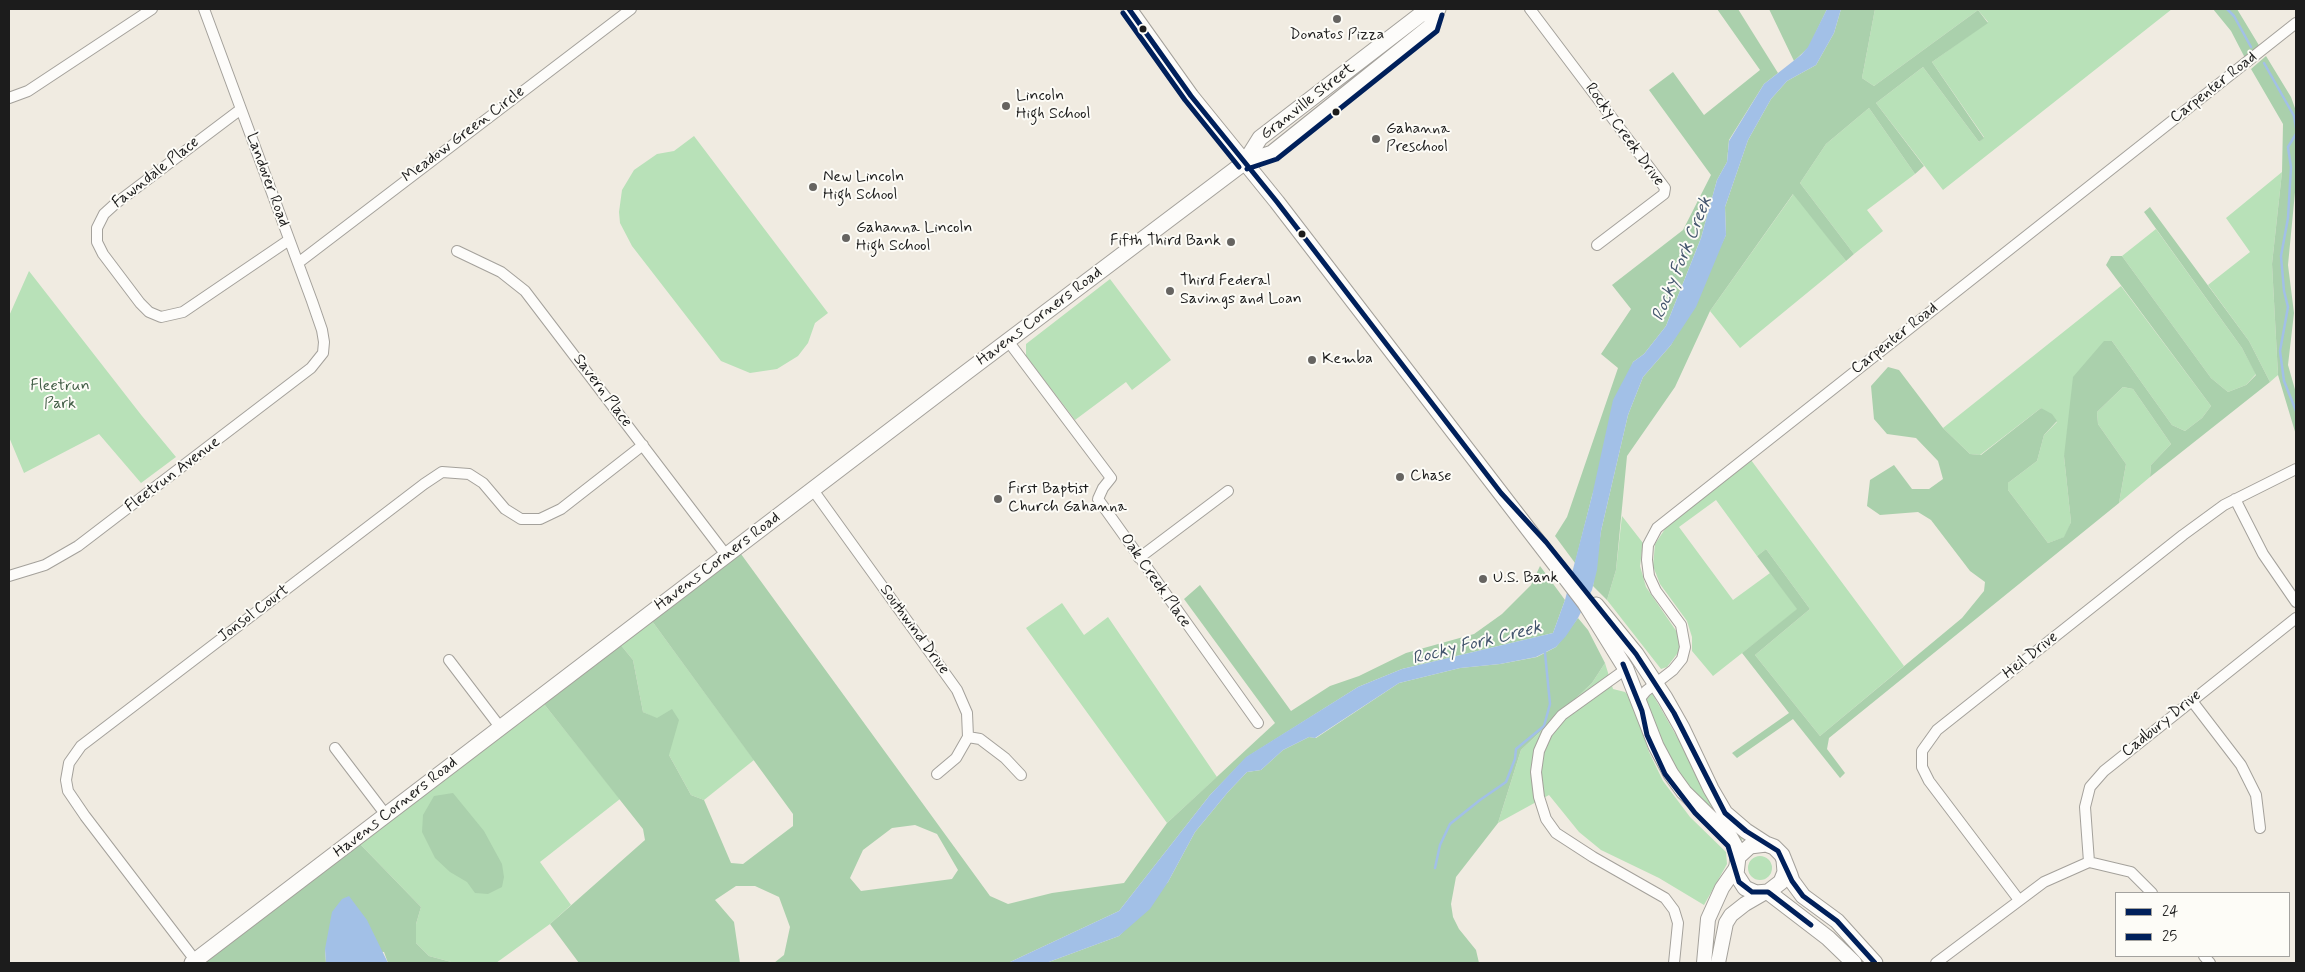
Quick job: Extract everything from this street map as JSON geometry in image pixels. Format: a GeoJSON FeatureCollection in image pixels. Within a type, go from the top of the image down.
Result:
{"type":"FeatureCollection","features":[{"type":"Feature","properties":{"kind":"main road"},"geometry":{"type":"LineString","coordinates":[[1129,9],[1186,89],[1245,162],[1501,493],[1544,545],[1586,603],[1655,684],[1682,728],[1718,803],[1734,821],[1778,851],[1784,860],[1788,879],[1801,902],[1847,933],[1875,963]]}},
{"type":"Feature","properties":{"kind":"main road","name":"Granville Street"},"geometry":{"type":"LineString","coordinates":[[1245,162],[1260,138],[1420,14],[1435,10]]}},
{"type":"Feature","properties":{"kind":"main road","name":"Havens Corners Road"},"geometry":{"type":"LineString","coordinates":[[193,962],[1245,162]]}},
{"type":"Feature","properties":{"kind":"main road"},"geometry":{"type":"LineString","coordinates":[[1606,626],[1626,669],[1640,706],[1647,734],[1665,774],[1695,813],[1724,841],[1737,863],[1739,882],[1761,892],[1828,938],[1854,963]]}},
{"type":"Feature","properties":{"kind":"main road"},"geometry":{"type":"LineString","coordinates":[[1704,963],[1708,919],[1722,888],[1750,846],[1766,844]]}},
{"type":"Feature","properties":{"kind":"main road"},"geometry":{"type":"LineString","coordinates":[[1713,963],[1715,942],[1723,915],[1736,902],[1777,886],[1788,879]]}},
{"type":"Feature","properties":{"kind":"main road"},"geometry":{"type":"LineString","coordinates":[[1718,963],[1726,923],[1731,915],[1761,892]]}},
{"type":"Feature","properties":{"kind":"street"},"geometry":{"type":"LineString","coordinates":[[9,98],[28,91],[152,9]]}},
{"type":"Feature","properties":{"kind":"street","name":"Landover Road"},"geometry":{"type":"LineString","coordinates":[[204,9],[322,330],[323,353]]}},
{"type":"Feature","properties":{"kind":"street","name":"Meadow Green Circle"},"geometry":{"type":"LineString","coordinates":[[298,263],[631,9]]}},
{"type":"Feature","properties":{"kind":"street","name":"Rocky Creek Drive"},"geometry":{"type":"LineString","coordinates":[[1530,9],[1664,188],[1664,194],[1596,245]]}},
{"type":"Feature","properties":{"kind":"street","name":"Carpenter Road"},"geometry":{"type":"LineString","coordinates":[[1640,706],[1646,691],[1673,670],[1682,659],[1686,647],[1681,625],[1656,591],[1649,576],[1648,545],[1657,528],[2296,23]]}},
{"type":"Feature","properties":{"kind":"street","name":"Fawndale Place"},"geometry":{"type":"LineString","coordinates":[[241,109],[104,214],[97,228],[97,242],[103,254],[140,303],[149,312],[161,317],[184,312],[289,240]]}},
{"type":"Feature","properties":{"kind":"street","name":"Savern Place"},"geometry":{"type":"LineString","coordinates":[[457,251],[501,272],[525,291],[726,555]]}},
{"type":"Feature","properties":{"kind":"street","name":"Oak Creek Place"},"geometry":{"type":"LineString","coordinates":[[1008,341],[1111,478],[1103,488],[1098,499],[1258,723]]}},
{"type":"Feature","properties":{"kind":"street","name":"Fleetrun Avenue"},"geometry":{"type":"LineString","coordinates":[[9,576],[45,565],[78,546],[311,368],[323,353]]}},
{"type":"Feature","properties":{"kind":"street","name":"Jonsol Court"},"geometry":{"type":"LineString","coordinates":[[193,962],[68,791],[66,780],[69,762],[81,746],[442,472],[469,474],[483,483],[504,509],[521,519],[540,519],[561,509],[643,445]]}},
{"type":"Feature","properties":{"kind":"street","name":"Heil Drive"},"geometry":{"type":"LineString","coordinates":[[2019,900],[1929,781],[1922,766],[1922,751],[1937,730],[2183,535],[2235,499],[2296,469]]}},
{"type":"Feature","properties":{"kind":"street","name":"Southwind Drive"},"geometry":{"type":"LineString","coordinates":[[813,490],[957,690],[967,712],[968,738]]}},
{"type":"Feature","properties":{"kind":"street"},"geometry":{"type":"LineString","coordinates":[[1139,558],[1228,491]]}},
{"type":"Feature","properties":{"kind":"street"},"geometry":{"type":"LineString","coordinates":[[2235,499],[2264,554],[2296,602]]}},
{"type":"Feature","properties":{"kind":"street","name":"Cadbury Drive"},"geometry":{"type":"LineString","coordinates":[[2089,862],[2085,806],[2090,787],[2104,771],[2296,618]]}},
{"type":"Feature","properties":{"kind":"street"},"geometry":{"type":"LineString","coordinates":[[449,660],[500,728]]}},
{"type":"Feature","properties":{"kind":"street"},"geometry":{"type":"LineString","coordinates":[[1626,669],[1568,710],[1547,733],[1539,751],[1536,772],[1539,797],[1546,819],[1556,833],[1593,857],[1665,898],[1674,910],[1678,923],[1674,963]]}},
{"type":"Feature","properties":{"kind":"street"},"geometry":{"type":"LineString","coordinates":[[2192,701],[2241,765],[2256,795],[2260,828]]}},
{"type":"Feature","properties":{"kind":"street"},"geometry":{"type":"LineString","coordinates":[[937,774],[956,758],[968,738],[980,739],[1005,758],[1021,775]]}},
{"type":"Feature","properties":{"kind":"street"},"geometry":{"type":"LineString","coordinates":[[335,748],[386,815]]}},
{"type":"Feature","properties":{"kind":"street"},"geometry":{"type":"LineString","coordinates":[[1936,963],[2044,882],[2089,862],[2131,872],[2151,892]]}},
{"type":"Feature","properties":{"kind":"green space"},"geometry":{"type":"Polygon","coordinates":[[[1717,9],[1738,9],[1778,73],[1764,84],[1729,140],[1727,162],[1717,180],[1701,238],[1666,326],[1644,354],[1633,362],[1592,496],[1575,563],[1555,536],[1567,517],[1618,368],[1601,354],[1631,309],[1612,285],[1683,230],[1711,175],[1649,90],[1673,72],[1704,115],[1760,70],[1717,9]]]}},
{"type":"Feature","properties":{"kind":"green space"},"geometry":{"type":"Polygon","coordinates":[[[1769,9],[1827,9],[1809,47],[1794,61],[1769,9]]]}},
{"type":"Feature","properties":{"kind":"green space"},"geometry":{"type":"Polygon","coordinates":[[[1841,9],[1875,9],[1862,78],[1874,86],[1978,10],[1988,23],[1932,62],[1984,138],[1979,142],[1923,67],[1876,103],[1924,166],[1915,174],[1869,108],[1826,144],[1800,183],[1854,254],[1846,261],[1793,194],[1710,311],[1675,387],[1627,456],[1616,570],[1607,600],[1593,586],[1601,531],[1628,415],[1643,377],[1671,345],[1726,235],[1725,207],[1748,140],[1771,99],[1787,81],[1816,65],[1834,33],[1841,9]]]}},
{"type":"Feature","properties":{"kind":"green space"},"geometry":{"type":"Polygon","coordinates":[[[1875,9],[2172,9],[1943,190],[1876,103],[1923,67],[1979,142],[1984,137],[1932,62],[1988,22],[1978,10],[1874,86],[1862,78],[1875,9]]]}},
{"type":"Feature","properties":{"kind":"green space"},"geometry":{"type":"Polygon","coordinates":[[[2213,9],[2237,9],[2260,47],[2245,58],[2231,31],[2213,9]]]}},
{"type":"Feature","properties":{"kind":"green space"},"geometry":{"type":"Polygon","coordinates":[[[2266,56],[2291,97],[2296,111],[2296,182],[2288,265],[2294,313],[2288,365],[2296,393],[2296,435],[2278,375],[2272,264],[2282,172],[2283,124],[2251,69],[2266,56]]]}},
{"type":"Feature","properties":{"kind":"green space"},"geometry":{"type":"Polygon","coordinates":[[[1869,108],[1915,174],[1867,210],[1883,231],[1854,254],[1800,183],[1826,144],[1869,108]]]}},
{"type":"Feature","properties":{"kind":"green space"},"geometry":{"type":"Polygon","coordinates":[[[694,136],[828,313],[815,323],[808,343],[798,356],[777,369],[750,373],[721,361],[632,246],[620,223],[619,212],[622,190],[634,170],[657,154],[674,151],[694,136]]]}},
{"type":"Feature","properties":{"kind":"green space"},"geometry":{"type":"Polygon","coordinates":[[[2282,172],[2272,264],[2278,375],[2270,382],[2249,341],[2208,285],[2250,252],[2226,218],[2282,172]]]}},
{"type":"Feature","properties":{"kind":"green space"},"geometry":{"type":"Polygon","coordinates":[[[1794,193],[1846,261],[1740,348],[1710,311],[1794,193]]]}},
{"type":"Feature","properties":{"kind":"green space"},"geometry":{"type":"Polygon","coordinates":[[[2150,207],[2249,341],[2270,382],[2150,477],[2151,465],[2171,444],[2133,389],[2123,387],[2097,412],[2098,424],[2126,464],[2119,503],[1829,738],[1827,749],[1845,773],[1840,778],[1793,719],[1737,758],[1732,753],[1789,713],[1742,653],[1797,609],[1757,556],[1766,549],[1810,609],[1755,655],[1820,736],[1962,618],[1984,591],[1985,582],[1970,571],[1931,520],[1918,512],[1880,515],[1867,506],[1870,480],[1894,465],[1912,489],[1929,489],[1943,479],[1938,461],[1916,438],[1887,434],[1874,419],[1871,386],[1888,367],[1899,370],[1943,428],[1970,454],[1981,455],[2041,408],[2052,414],[2057,421],[2044,435],[2037,461],[2008,483],[2008,490],[2048,543],[2064,537],[2071,522],[2064,456],[2073,377],[2104,341],[2112,341],[2172,425],[2185,431],[2202,418],[2211,406],[2106,265],[2111,256],[2122,256],[2211,378],[2228,392],[2246,385],[2256,375],[2242,348],[2144,212],[2150,207]]]}},
{"type":"Feature","properties":{"kind":"green space"},"geometry":{"type":"Polygon","coordinates":[[[2156,229],[2242,348],[2256,374],[2246,385],[2228,392],[2211,378],[2122,256],[2156,229]]]}},
{"type":"Feature","properties":{"kind":"green space","name":"Fleetrun Park"},"geometry":{"type":"Polygon","coordinates":[[[29,271],[176,457],[141,483],[99,434],[24,473],[9,437],[9,316],[29,271]]]}},
{"type":"Feature","properties":{"kind":"green space"},"geometry":{"type":"Polygon","coordinates":[[[1110,279],[1171,360],[1132,390],[1126,382],[1075,420],[1026,356],[1026,344],[1110,279]]]}},
{"type":"Feature","properties":{"kind":"green space"},"geometry":{"type":"Polygon","coordinates":[[[2121,286],[2211,406],[2202,418],[2185,431],[2172,425],[2112,341],[2064,456],[2071,522],[2065,537],[2048,543],[2008,490],[2008,483],[2037,461],[2044,435],[2057,422],[2041,408],[1980,455],[1970,454],[1943,428],[2121,286]]]}},
{"type":"Feature","properties":{"kind":"green space"},"geometry":{"type":"Polygon","coordinates":[[[2123,387],[2133,389],[2171,444],[2151,465],[2150,477],[2119,503],[2126,464],[2098,424],[2097,412],[2123,387]]]}},
{"type":"Feature","properties":{"kind":"green space"},"geometry":{"type":"Polygon","coordinates":[[[1751,460],[1904,666],[1820,736],[1755,655],[1810,609],[1766,549],[1757,556],[1716,500],[1679,527],[1733,600],[1770,573],[1798,609],[1713,676],[1692,651],[1692,637],[1687,621],[1660,584],[1653,566],[1655,544],[1667,526],[1751,460]]]}},
{"type":"Feature","properties":{"kind":"green space"},"geometry":{"type":"Polygon","coordinates":[[[1622,516],[1643,543],[1640,566],[1646,587],[1679,635],[1680,650],[1667,667],[1661,669],[1607,600],[1616,570],[1622,516]]]}},
{"type":"Feature","properties":{"kind":"green space"},"geometry":{"type":"Polygon","coordinates":[[[741,554],[990,896],[1008,904],[1052,893],[1124,883],[1167,823],[1275,723],[1184,599],[1200,585],[1291,711],[1330,686],[1359,676],[1406,653],[1474,634],[1502,614],[1531,585],[1540,566],[1565,600],[1553,633],[1402,669],[1358,687],[1247,757],[1210,795],[1119,911],[1008,963],[774,963],[784,955],[790,927],[779,897],[755,886],[736,886],[715,900],[734,922],[740,963],[579,963],[550,924],[645,840],[643,829],[544,704],[620,644],[633,660],[643,712],[657,718],[672,709],[679,720],[669,755],[691,795],[704,800],[731,863],[743,864],[793,826],[793,814],[652,621],[741,554]],[[915,825],[892,828],[863,850],[850,878],[861,891],[952,879],[958,870],[937,834],[915,825]]]}},
{"type":"Feature","properties":{"kind":"green space"},"geometry":{"type":"Polygon","coordinates":[[[1062,603],[1084,635],[1108,617],[1217,777],[1167,823],[1026,628],[1062,603]]]}},
{"type":"Feature","properties":{"kind":"green space"},"geometry":{"type":"Polygon","coordinates":[[[1578,618],[1588,630],[1605,663],[1592,683],[1521,750],[1498,823],[1456,877],[1451,904],[1453,917],[1459,929],[1476,950],[1479,963],[1046,963],[1119,936],[1168,882],[1195,832],[1247,772],[1261,770],[1283,750],[1309,737],[1316,738],[1399,683],[1460,668],[1500,664],[1537,657],[1556,647],[1578,618]]]}},
{"type":"Feature","properties":{"kind":"green space"},"geometry":{"type":"Polygon","coordinates":[[[652,621],[754,760],[704,800],[691,795],[669,755],[657,719],[643,712],[633,660],[620,644],[652,621]]]}},
{"type":"Feature","properties":{"kind":"green space"},"geometry":{"type":"Polygon","coordinates":[[[1605,663],[1613,689],[1625,692],[1631,698],[1649,752],[1663,781],[1690,817],[1726,852],[1727,864],[1704,905],[1659,878],[1601,850],[1579,832],[1549,795],[1498,823],[1521,750],[1592,683],[1605,663]]]}},
{"type":"Feature","properties":{"kind":"green space"},"geometry":{"type":"Polygon","coordinates":[[[1652,693],[1685,751],[1712,807],[1721,820],[1743,839],[1736,846],[1680,785],[1646,708],[1647,699],[1652,693]]]}},
{"type":"Feature","properties":{"kind":"green space"},"geometry":{"type":"Polygon","coordinates":[[[544,704],[620,799],[540,862],[571,905],[550,924],[496,963],[455,963],[429,956],[416,943],[416,924],[421,907],[360,844],[544,704]]]}},
{"type":"Feature","properties":{"kind":"green space"},"geometry":{"type":"Polygon","coordinates":[[[453,793],[484,831],[502,864],[504,877],[502,887],[488,894],[475,893],[467,882],[450,872],[435,858],[422,832],[423,815],[434,796],[453,793]]]}},
{"type":"Feature","properties":{"kind":"green space"},"geometry":{"type":"Polygon","coordinates":[[[360,844],[421,907],[416,924],[416,943],[429,956],[455,963],[388,963],[384,952],[325,949],[326,963],[204,963],[360,844]]]}},
{"type":"Feature","properties":{"kind":"green space"},"geometry":{"type":"Polygon","coordinates":[[[1760,856],[1765,857],[1771,863],[1771,873],[1765,879],[1760,880],[1755,879],[1749,873],[1748,868],[1749,863],[1755,857],[1760,856]]]}},
{"type":"Feature","properties":{"kind":"water"},"geometry":{"type":"Polygon","coordinates":[[[1827,9],[1841,9],[1834,33],[1816,65],[1787,81],[1771,99],[1748,140],[1725,207],[1726,235],[1696,307],[1671,345],[1643,377],[1628,415],[1601,531],[1597,570],[1592,590],[1578,618],[1566,636],[1556,647],[1536,657],[1500,664],[1460,668],[1399,683],[1315,738],[1309,737],[1283,750],[1261,770],[1247,772],[1228,792],[1195,832],[1168,882],[1150,909],[1119,936],[1046,963],[1008,963],[1119,911],[1210,795],[1246,757],[1358,687],[1402,669],[1553,633],[1565,600],[1592,496],[1613,400],[1633,362],[1644,354],[1666,326],[1701,238],[1717,180],[1727,162],[1729,141],[1764,84],[1801,55],[1808,47],[1827,9]]]}},
{"type":"Feature","properties":{"kind":"water"},"geometry":{"type":"Polygon","coordinates":[[[349,896],[367,920],[388,963],[326,963],[325,949],[332,912],[342,899],[349,896]]]}},
{"type":"Feature","properties":{"kind":"waterway"},"geometry":{"type":"LineString","coordinates":[[2227,9],[2234,16],[2251,47]]}},
{"type":"Feature","properties":{"kind":"waterway"},"geometry":{"type":"LineString","coordinates":[[2264,63],[2294,116],[2296,128]]}},
{"type":"Feature","properties":{"kind":"waterway"},"geometry":{"type":"LineString","coordinates":[[2296,134],[2288,147],[2291,167],[2288,218],[2281,256],[2284,291],[2288,307],[2280,351],[2284,381],[2296,411]]}},
{"type":"Feature","properties":{"kind":"waterway"},"geometry":{"type":"LineString","coordinates":[[1435,868],[1440,845],[1450,824],[1506,782],[1515,759],[1516,749],[1544,726],[1550,704],[1545,653]]}},
{"type":"Feature","properties":{"kind":"transit line","name":"24"},"geometry":{"type":"LineString","coordinates":[[1129,9],[1191,96],[1277,202],[1501,493],[1546,542],[1636,654],[1674,713],[1725,813],[1746,831],[1778,851],[1792,881],[1803,896],[1837,921],[1875,963]]}},
{"type":"Feature","properties":{"kind":"transit line","name":"25"},"geometry":{"type":"LineString","coordinates":[[1123,13],[1185,100],[1239,167]]}},
{"type":"Feature","properties":{"kind":"transit line","name":"25"},"geometry":{"type":"LineString","coordinates":[[1247,169],[1277,159],[1437,31],[1442,15]]}},
{"type":"Feature","properties":{"kind":"transit line","name":"24"},"geometry":{"type":"LineString","coordinates":[[1623,664],[1642,711],[1647,735],[1665,774],[1695,813],[1728,846],[1739,882],[1752,892],[1768,892],[1811,925]]}},
{"type":"Feature","properties":{"kind":"place","name":"Donatos Pizza"},"geometry":{"type":"Point","coordinates":[1337,19]}},
{"type":"Feature","properties":{"kind":"place","name":"Lincoln High School"},"geometry":{"type":"Point","coordinates":[1006,106]}},
{"type":"Feature","properties":{"kind":"place","name":"Gahanna Preschool"},"geometry":{"type":"Point","coordinates":[1376,139]}},
{"type":"Feature","properties":{"kind":"place","name":"New Lincoln High School"},"geometry":{"type":"Point","coordinates":[813,187]}},
{"type":"Feature","properties":{"kind":"place","name":"Gahanna Lincoln High School"},"geometry":{"type":"Point","coordinates":[846,238]}},
{"type":"Feature","properties":{"kind":"place","name":"Fifth Third Bank"},"geometry":{"type":"Point","coordinates":[1231,242]}},
{"type":"Feature","properties":{"kind":"place","name":"Third Federal Savings and Loan"},"geometry":{"type":"Point","coordinates":[1170,291]}},
{"type":"Feature","properties":{"kind":"place","name":"Kemba"},"geometry":{"type":"Point","coordinates":[1312,360]}},
{"type":"Feature","properties":{"kind":"place","name":"Chase"},"geometry":{"type":"Point","coordinates":[1400,477]}},
{"type":"Feature","properties":{"kind":"place","name":"First Baptist Church Gahanna"},"geometry":{"type":"Point","coordinates":[998,499]}},
{"type":"Feature","properties":{"kind":"place","name":"U.S. Bank"},"geometry":{"type":"Point","coordinates":[1483,579]}},
{"type":"Feature","properties":{"kind":"water label","name":"Rocky Fork Creek"},"geometry":{"type":"Point","coordinates":[1683,259]}},
{"type":"Feature","properties":{"kind":"water label","name":"Rocky Fork Creek"},"geometry":{"type":"Point","coordinates":[1477,644]}}]}
